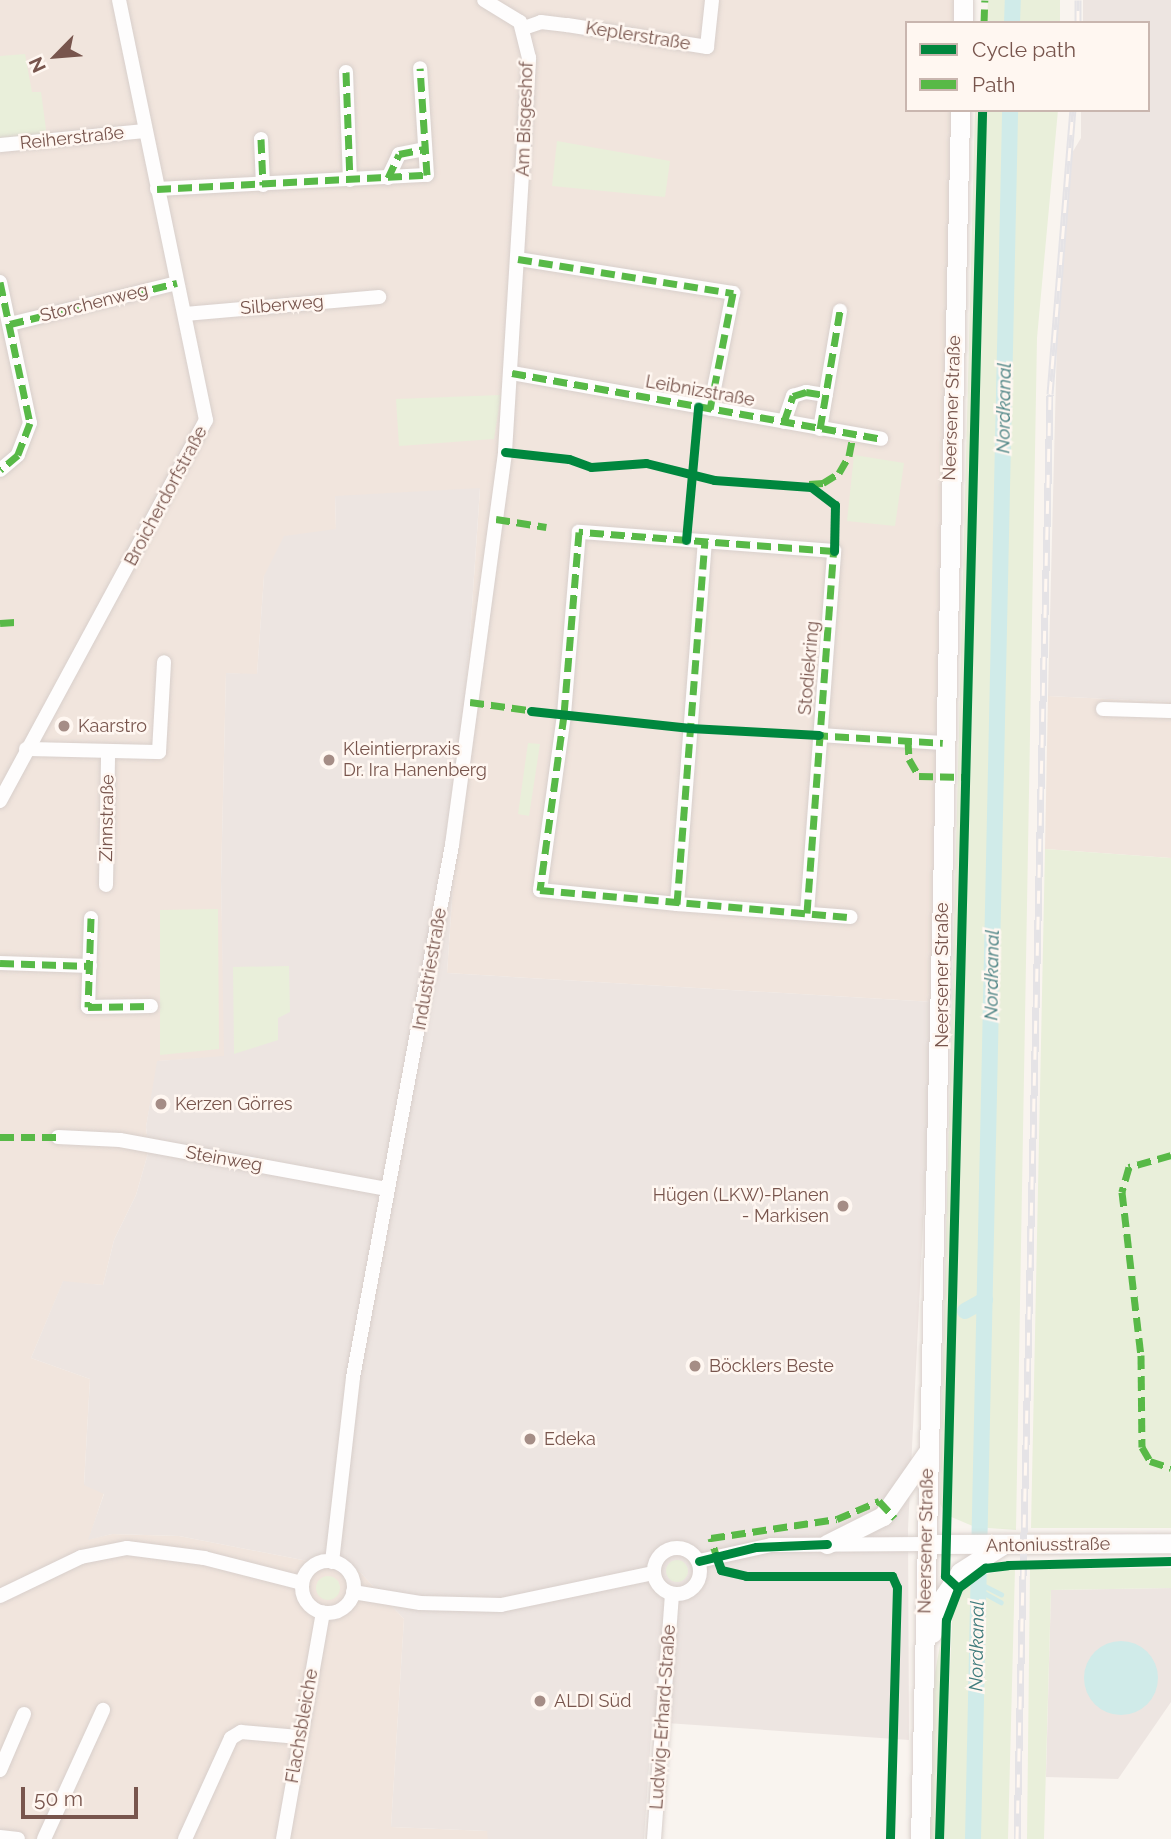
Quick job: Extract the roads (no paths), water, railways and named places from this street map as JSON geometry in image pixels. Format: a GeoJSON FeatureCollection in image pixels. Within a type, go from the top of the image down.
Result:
{"type":"FeatureCollection","features":[{"type":"Feature","properties":{"kind":"main road"},"geometry":{"type":"LineString","coordinates":[[963,0],[963,21]]}},
{"type":"Feature","properties":{"kind":"main road","name":"Neersener Straße"},"geometry":{"type":"LineString","coordinates":[[920,1839],[927,1452],[943,988],[943,743],[960,112]]}},
{"type":"Feature","properties":{"kind":"main road"},"geometry":{"type":"LineString","coordinates":[[827,1544],[883,1516],[927,1452]]}},
{"type":"Feature","properties":{"kind":"main road","name":"Antoniusstraße"},"geometry":{"type":"LineString","coordinates":[[926,1544],[1171,1543]]}},
{"type":"Feature","properties":{"kind":"main road"},"geometry":{"type":"LineString","coordinates":[[925,1669],[937,1615],[952,1583],[960,1572],[1002,1545]]}},
{"type":"Feature","properties":{"kind":"street","name":"Broicherdorfstraße"},"geometry":{"type":"LineString","coordinates":[[0,801],[205,426],[206,412],[119,0]]}},
{"type":"Feature","properties":{"kind":"street"},"geometry":{"type":"LineString","coordinates":[[484,0],[510,12],[524,28]]}},
{"type":"Feature","properties":{"kind":"street","name":"Keplerstraße"},"geometry":{"type":"LineString","coordinates":[[524,28],[541,22],[567,24],[707,47],[712,0]]}},
{"type":"Feature","properties":{"kind":"street","name":"Am Bisgeshof"},"geometry":{"type":"LineString","coordinates":[[512,373],[528,58],[524,28]]}},
{"type":"Feature","properties":{"kind":"street"},"geometry":{"type":"LineString","coordinates":[[157,189],[426,175],[421,68]]}},
{"type":"Feature","properties":{"kind":"street"},"geometry":{"type":"LineString","coordinates":[[346,72],[350,180]]}},
{"type":"Feature","properties":{"kind":"street","name":"Reiherstraße"},"geometry":{"type":"LineString","coordinates":[[0,145],[145,131]]}},
{"type":"Feature","properties":{"kind":"street"},"geometry":{"type":"LineString","coordinates":[[261,139],[263,185]]}},
{"type":"Feature","properties":{"kind":"street"},"geometry":{"type":"LineString","coordinates":[[388,178],[399,154],[425,149]]}},
{"type":"Feature","properties":{"kind":"street","name":"Leibnizstraße"},"geometry":{"type":"LineString","coordinates":[[518,259],[733,293],[710,409]]}},
{"type":"Feature","properties":{"kind":"street"},"geometry":{"type":"LineString","coordinates":[[0,282],[30,423],[19,455],[0,470]]}},
{"type":"Feature","properties":{"kind":"street","name":"Storchenweg"},"geometry":{"type":"LineString","coordinates":[[10,324],[177,283]]}},
{"type":"Feature","properties":{"kind":"street","name":"Silberweg"},"geometry":{"type":"LineString","coordinates":[[185,314],[379,297]]}},
{"type":"Feature","properties":{"kind":"street"},"geometry":{"type":"LineString","coordinates":[[820,429],[840,311]]}},
{"type":"Feature","properties":{"kind":"street","name":"Leibnizstraße"},"geometry":{"type":"LineString","coordinates":[[512,373],[881,439]]}},
{"type":"Feature","properties":{"kind":"street","name":"Industriestraße"},"geometry":{"type":"LineString","coordinates":[[332,1562],[353,1377],[452,845],[512,373]]}},
{"type":"Feature","properties":{"kind":"street"},"geometry":{"type":"LineString","coordinates":[[784,422],[793,396],[806,392],[826,395]]}},
{"type":"Feature","properties":{"kind":"street","name":"Stodiekring"},"geometry":{"type":"LineString","coordinates":[[807,913],[834,551],[579,532],[564,715],[540,890],[677,905],[851,917]]}},
{"type":"Feature","properties":{"kind":"street"},"geometry":{"type":"LineString","coordinates":[[677,905],[705,541]]}},
{"type":"Feature","properties":{"kind":"street","name":"Zinnstraße"},"geometry":{"type":"LineString","coordinates":[[26,750],[159,752],[164,662]]}},
{"type":"Feature","properties":{"kind":"street"},"geometry":{"type":"LineString","coordinates":[[1102,709],[1171,711]]}},
{"type":"Feature","properties":{"kind":"street","name":"Stodiekring"},"geometry":{"type":"LineString","coordinates":[[819,735],[943,743]]}},
{"type":"Feature","properties":{"kind":"street","name":"Zinnstraße"},"geometry":{"type":"LineString","coordinates":[[106,885],[108,751]]}},
{"type":"Feature","properties":{"kind":"street"},"geometry":{"type":"LineString","coordinates":[[91,918],[89,1007],[150,1006]]}},
{"type":"Feature","properties":{"kind":"street"},"geometry":{"type":"LineString","coordinates":[[0,963],[90,966]]}},
{"type":"Feature","properties":{"kind":"street","name":"Steinweg"},"geometry":{"type":"LineString","coordinates":[[58,1138],[120,1140],[388,1189]]}},
{"type":"Feature","properties":{"kind":"street"},"geometry":{"type":"LineString","coordinates":[[699,1561],[756,1547],[926,1544]]}},
{"type":"Feature","properties":{"kind":"street"},"geometry":{"type":"LineString","coordinates":[[0,1596],[81,1557],[127,1548],[204,1558],[302,1583]]}},
{"type":"Feature","properties":{"kind":"street"},"geometry":{"type":"LineString","coordinates":[[671,1548],[692,1552],[699,1561],[701,1572],[692,1590],[672,1594],[663,1590],[653,1573],[655,1562],[671,1548]]}},
{"type":"Feature","properties":{"kind":"street"},"geometry":{"type":"LineString","coordinates":[[332,1562],[346,1570],[353,1592],[342,1609],[323,1613],[306,1602],[302,1583],[313,1566],[332,1562]]}},
{"type":"Feature","properties":{"kind":"street"},"geometry":{"type":"LineString","coordinates":[[353,1592],[420,1603],[501,1605],[653,1573]]}},
{"type":"Feature","properties":{"kind":"street","name":"Ludwig-Erhard-Straße"},"geometry":{"type":"LineString","coordinates":[[654,1839],[672,1594]]}},
{"type":"Feature","properties":{"kind":"street","name":"Flachsbleiche"},"geometry":{"type":"LineString","coordinates":[[283,1839],[323,1613]]}},
{"type":"Feature","properties":{"kind":"street"},"geometry":{"type":"LineString","coordinates":[[44,1839],[103,1710]]}},
{"type":"Feature","properties":{"kind":"street"},"geometry":{"type":"LineString","coordinates":[[0,1770],[24,1714]]}},
{"type":"Feature","properties":{"kind":"street"},"geometry":{"type":"LineString","coordinates":[[185,1839],[231,1738],[241,1732],[299,1737]]}},
{"type":"Feature","properties":{"kind":"street"},"geometry":{"type":"LineString","coordinates":[[0,1837],[14,1839]]}},
{"type":"Feature","properties":{"kind":"water"},"geometry":{"type":"Polygon","coordinates":[[[1121,1641],[1135,1644],[1147,1652],[1155,1664],[1158,1678],[1155,1692],[1147,1704],[1135,1712],[1121,1715],[1107,1712],[1095,1704],[1087,1692],[1084,1678],[1087,1664],[1095,1652],[1107,1644],[1121,1641]]]}},
{"type":"Feature","properties":{"kind":"waterway","name":"Nordkanal"},"geometry":{"type":"LineString","coordinates":[[1012,21],[1013,0]]}},
{"type":"Feature","properties":{"kind":"waterway","name":"Nordkanal"},"geometry":{"type":"LineString","coordinates":[[973,1839],[1010,112]]}},
{"type":"Feature","properties":{"kind":"waterway"},"geometry":{"type":"LineString","coordinates":[[965,1311],[985,1300]]}},
{"type":"Feature","properties":{"kind":"waterway"},"geometry":{"type":"LineString","coordinates":[[979,1583],[1001,1594]]}},
{"type":"Feature","properties":{"kind":"waterway"},"geometry":{"type":"LineString","coordinates":[[979,1590],[1001,1602]]}},
{"type":"Feature","properties":{"kind":"railway"},"geometry":{"type":"LineString","coordinates":[[1078,0],[1078,21]]}},
{"type":"Feature","properties":{"kind":"railway"},"geometry":{"type":"LineString","coordinates":[[1017,1839],[1050,394],[1073,112]]}},
{"type":"Feature","properties":{"kind":"place","name":"Kaarstro"},"geometry":{"type":"Point","coordinates":[64,726]}},
{"type":"Feature","properties":{"kind":"place","name":"Kleintierpraxis Dr. Ira Hanenberg"},"geometry":{"type":"Point","coordinates":[329,760]}},
{"type":"Feature","properties":{"kind":"place","name":"Kerzen Görres"},"geometry":{"type":"Point","coordinates":[161,1104]}},
{"type":"Feature","properties":{"kind":"place","name":"Hügen (LKW)-Planen - Markisen"},"geometry":{"type":"Point","coordinates":[843,1206]}},
{"type":"Feature","properties":{"kind":"place","name":"Böcklers Beste"},"geometry":{"type":"Point","coordinates":[695,1366]}},
{"type":"Feature","properties":{"kind":"place","name":"Edeka"},"geometry":{"type":"Point","coordinates":[530,1439]}},
{"type":"Feature","properties":{"kind":"place","name":"ALDI Süd"},"geometry":{"type":"Point","coordinates":[540,1701]}}]}
